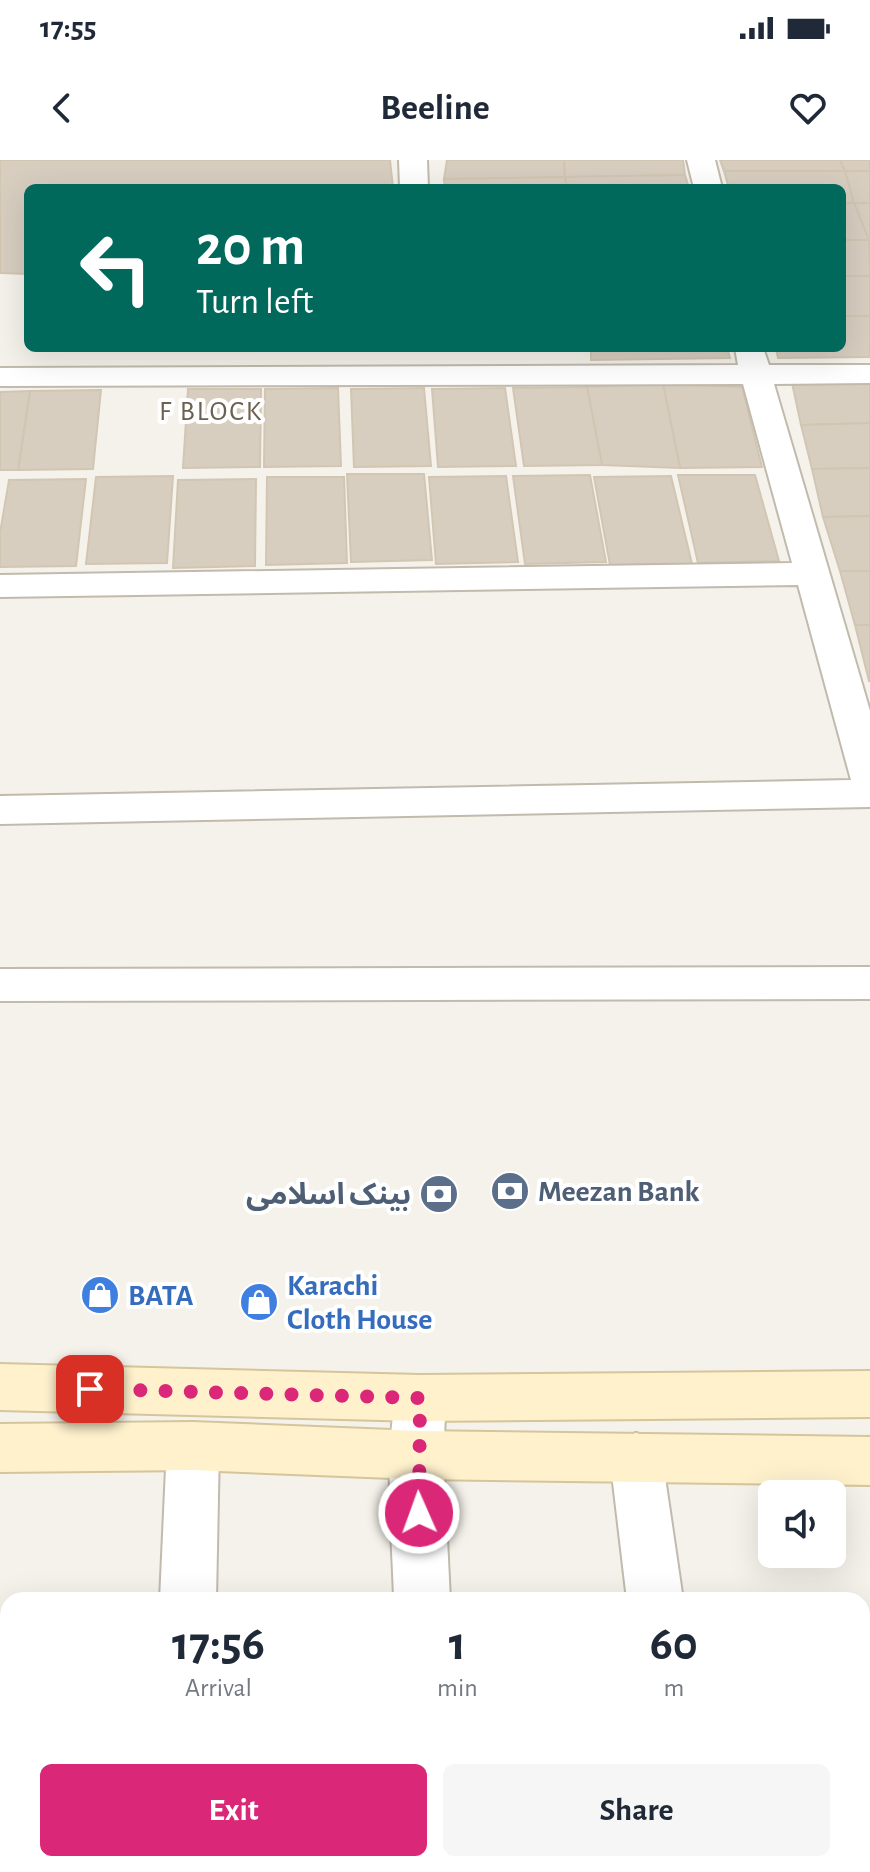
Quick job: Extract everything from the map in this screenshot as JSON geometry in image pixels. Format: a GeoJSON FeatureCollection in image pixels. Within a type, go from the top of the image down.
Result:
{"type":"FeatureCollection","features":[{"type":"Feature","properties":{"kind":"main road"},"geometry":{"type":"LineString","coordinates":[[0,1387],[420,1398],[870,1394]]}},
{"type":"Feature","properties":{"kind":"main road"},"geometry":{"type":"LineString","coordinates":[[0,1448],[193,1446],[417,1455],[870,1461]]}},
{"type":"Feature","properties":{"kind":"street"},"geometry":{"type":"LineString","coordinates":[[413,160],[414,184]]}},
{"type":"Feature","properties":{"kind":"street"},"geometry":{"type":"LineString","coordinates":[[701,160],[707,184]]}},
{"type":"Feature","properties":{"kind":"street"},"geometry":{"type":"LineString","coordinates":[[0,377],[425,361],[752,362],[870,374]]}},
{"type":"Feature","properties":{"kind":"street"},"geometry":{"type":"LineString","coordinates":[[752,362],[870,778]]}},
{"type":"Feature","properties":{"kind":"street"},"geometry":{"type":"LineString","coordinates":[[0,586],[812,574]]}},
{"type":"Feature","properties":{"kind":"street"},"geometry":{"type":"LineString","coordinates":[[0,810],[870,793]]}},
{"type":"Feature","properties":{"kind":"street"},"geometry":{"type":"LineString","coordinates":[[0,985],[870,983]]}},
{"type":"Feature","properties":{"kind":"street"},"geometry":{"type":"LineString","coordinates":[[420,1398],[417,1455],[422,1592]]}},
{"type":"Feature","properties":{"kind":"street"},"geometry":{"type":"LineString","coordinates":[[188,1592],[193,1446]]}},
{"type":"Feature","properties":{"kind":"street"},"geometry":{"type":"LineString","coordinates":[[636,1457],[654,1592]]}},
{"type":"Feature","properties":{"kind":"building"},"geometry":{"type":"Polygon","coordinates":[[[0,160],[390,160],[393,184],[24,184],[24,274],[0,273],[0,160]]]}},
{"type":"Feature","properties":{"kind":"building"},"geometry":{"type":"Polygon","coordinates":[[[447,160],[564,160],[565,177],[444,179],[447,160]]]}},
{"type":"Feature","properties":{"kind":"building"},"geometry":{"type":"Polygon","coordinates":[[[564,160],[683,160],[685,175],[565,177],[564,160]]]}},
{"type":"Feature","properties":{"kind":"building"},"geometry":{"type":"Polygon","coordinates":[[[720,160],[840,160],[845,171],[724,171],[720,160]]]}},
{"type":"Feature","properties":{"kind":"building"},"geometry":{"type":"Polygon","coordinates":[[[840,160],[870,160],[870,171],[845,171],[840,160]]]}},
{"type":"Feature","properties":{"kind":"building"},"geometry":{"type":"Polygon","coordinates":[[[724,171],[845,171],[854,203],[846,204],[846,184],[728,184],[724,171]]]}},
{"type":"Feature","properties":{"kind":"building"},"geometry":{"type":"Polygon","coordinates":[[[845,171],[870,171],[870,203],[854,203],[845,171]]]}},
{"type":"Feature","properties":{"kind":"building"},"geometry":{"type":"Polygon","coordinates":[[[685,175],[688,184],[566,184],[565,177],[685,175]]]}},
{"type":"Feature","properties":{"kind":"building"},"geometry":{"type":"Polygon","coordinates":[[[565,177],[566,184],[445,184],[444,179],[565,177]]]}},
{"type":"Feature","properties":{"kind":"building"},"geometry":{"type":"Polygon","coordinates":[[[854,203],[870,203],[870,240],[869,240],[854,203]]]}},
{"type":"Feature","properties":{"kind":"building"},"geometry":{"type":"Polygon","coordinates":[[[854,203],[869,240],[846,240],[846,204],[854,203]]]}},
{"type":"Feature","properties":{"kind":"building"},"geometry":{"type":"Polygon","coordinates":[[[846,240],[869,240],[870,276],[846,276],[846,240]]]}},
{"type":"Feature","properties":{"kind":"building"},"geometry":{"type":"Polygon","coordinates":[[[846,276],[870,276],[870,316],[846,316],[846,276]]]}},
{"type":"Feature","properties":{"kind":"building"},"geometry":{"type":"Polygon","coordinates":[[[846,316],[870,316],[870,357],[778,358],[777,352],[846,352],[846,316]]]}},
{"type":"Feature","properties":{"kind":"building"},"geometry":{"type":"Polygon","coordinates":[[[591,352],[728,352],[730,358],[591,360],[591,352]]]}},
{"type":"Feature","properties":{"kind":"building"},"geometry":{"type":"Polygon","coordinates":[[[870,380],[870,423],[801,425],[792,383],[870,380]]]}},
{"type":"Feature","properties":{"kind":"building"},"geometry":{"type":"Polygon","coordinates":[[[663,384],[742,387],[762,467],[680,468],[663,384]]]}},
{"type":"Feature","properties":{"kind":"building"},"geometry":{"type":"Polygon","coordinates":[[[663,384],[680,468],[602,465],[587,387],[663,384]]]}},
{"type":"Feature","properties":{"kind":"building"},"geometry":{"type":"Polygon","coordinates":[[[587,387],[602,465],[524,466],[513,388],[587,387]]]}},
{"type":"Feature","properties":{"kind":"building"},"geometry":{"type":"Polygon","coordinates":[[[338,388],[341,466],[264,467],[265,389],[338,388]]]}},
{"type":"Feature","properties":{"kind":"building"},"geometry":{"type":"Polygon","coordinates":[[[424,388],[431,466],[354,467],[351,389],[424,388]]]}},
{"type":"Feature","properties":{"kind":"building"},"geometry":{"type":"Polygon","coordinates":[[[505,388],[516,466],[438,467],[432,389],[505,388]]]}},
{"type":"Feature","properties":{"kind":"building"},"geometry":{"type":"Polygon","coordinates":[[[188,389],[261,389],[260,467],[183,468],[188,389]]]}},
{"type":"Feature","properties":{"kind":"building"},"geometry":{"type":"Polygon","coordinates":[[[101,390],[93,469],[18,470],[30,391],[101,390]]]}},
{"type":"Feature","properties":{"kind":"building"},"geometry":{"type":"Polygon","coordinates":[[[30,391],[18,470],[0,470],[0,392],[30,391]]]}},
{"type":"Feature","properties":{"kind":"building"},"geometry":{"type":"Polygon","coordinates":[[[870,423],[870,468],[812,469],[801,425],[870,423]]]}},
{"type":"Feature","properties":{"kind":"building"},"geometry":{"type":"Polygon","coordinates":[[[870,468],[870,516],[823,517],[812,469],[870,468]]]}},
{"type":"Feature","properties":{"kind":"building"},"geometry":{"type":"Polygon","coordinates":[[[347,474],[424,474],[432,560],[351,562],[347,474]]]}},
{"type":"Feature","properties":{"kind":"building"},"geometry":{"type":"Polygon","coordinates":[[[590,475],[606,562],[525,564],[513,476],[590,475]]]}},
{"type":"Feature","properties":{"kind":"building"},"geometry":{"type":"Polygon","coordinates":[[[678,475],[755,475],[779,561],[698,563],[678,475]]]}},
{"type":"Feature","properties":{"kind":"building"},"geometry":{"type":"Polygon","coordinates":[[[173,476],[167,563],[86,564],[96,477],[173,476]]]}},
{"type":"Feature","properties":{"kind":"building"},"geometry":{"type":"Polygon","coordinates":[[[506,476],[518,562],[436,564],[429,477],[506,476]]]}},
{"type":"Feature","properties":{"kind":"building"},"geometry":{"type":"Polygon","coordinates":[[[671,476],[692,564],[610,565],[594,477],[671,476]]]}},
{"type":"Feature","properties":{"kind":"building"},"geometry":{"type":"Polygon","coordinates":[[[267,477],[344,477],[347,563],[266,565],[267,477]]]}},
{"type":"Feature","properties":{"kind":"building"},"geometry":{"type":"Polygon","coordinates":[[[86,479],[76,566],[0,567],[0,533],[9,480],[86,479]]]}},
{"type":"Feature","properties":{"kind":"building"},"geometry":{"type":"Polygon","coordinates":[[[256,479],[255,566],[173,568],[178,480],[256,479]]]}},
{"type":"Feature","properties":{"kind":"building"},"geometry":{"type":"Polygon","coordinates":[[[870,516],[870,571],[840,571],[823,517],[870,516]]]}},
{"type":"Feature","properties":{"kind":"building"},"geometry":{"type":"Polygon","coordinates":[[[840,571],[870,571],[870,625],[855,625],[840,571]]]}},
{"type":"Feature","properties":{"kind":"building"},"geometry":{"type":"Polygon","coordinates":[[[855,625],[870,625],[870,681],[869,681],[855,625]]]}},
{"type":"Feature","properties":{"kind":"place","name":"Meezan Bank"},"geometry":{"type":"Point","coordinates":[510,1191]}},
{"type":"Feature","properties":{"kind":"place","name":"بینک اسلامی"},"geometry":{"type":"Point","coordinates":[439,1194]}},
{"type":"Feature","properties":{"kind":"place","name":"BATA"},"geometry":{"type":"Point","coordinates":[100,1295]}},
{"type":"Feature","properties":{"kind":"place","name":"Karachi Cloth House"},"geometry":{"type":"Point","coordinates":[259,1302]}},
{"type":"Feature","properties":{"kind":"district","name":"F BLOCK"},"geometry":{"type":"Point","coordinates":[211,410]}},
{"type":"Feature","properties":{"kind":"route"},"geometry":{"type":"LineString","coordinates":[[90,1389],[420,1398],[417,1455],[419,1513]]}}]}
